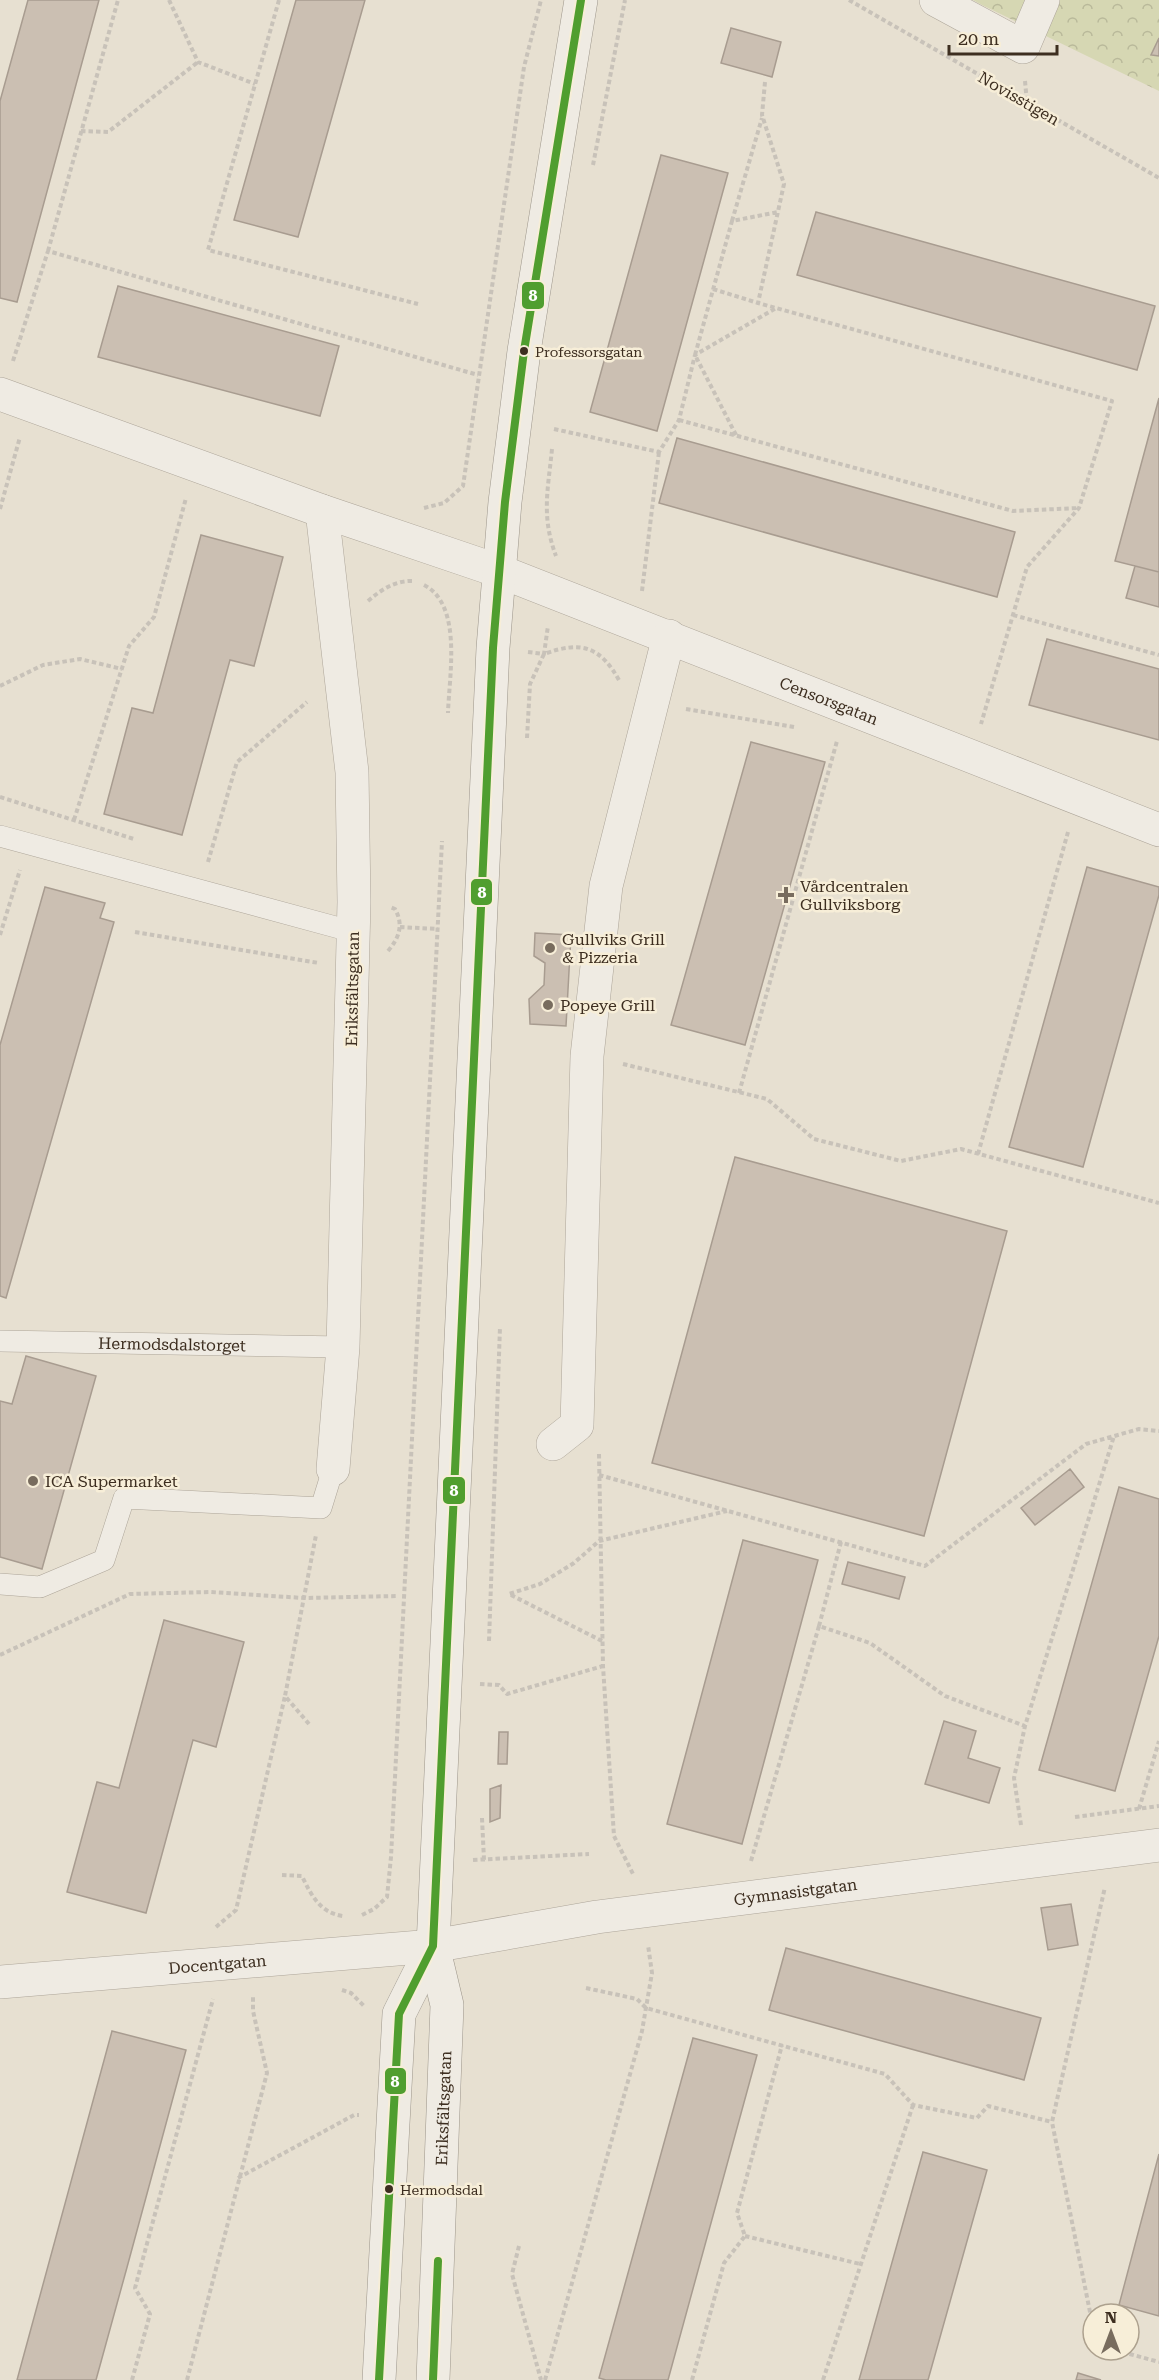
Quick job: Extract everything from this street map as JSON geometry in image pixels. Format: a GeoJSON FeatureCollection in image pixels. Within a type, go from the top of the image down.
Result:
{"type":"FeatureCollection","features":[{"type":"Feature","properties":{"kind":"street","name":"Eriksfältsgatan"},"geometry":{"type":"LineString","coordinates":[[433,2380],[447,2005],[434,1946],[499,571],[524,351],[581,0]]}},
{"type":"Feature","properties":{"kind":"street"},"geometry":{"type":"LineString","coordinates":[[936,0],[1023,48],[1043,0]]}},
{"type":"Feature","properties":{"kind":"street"},"geometry":{"type":"LineString","coordinates":[[15,400],[322,511],[499,571]]}},
{"type":"Feature","properties":{"kind":"street","name":"Eriksfältsgatan"},"geometry":{"type":"LineString","coordinates":[[322,511],[352,772],[354,932],[344,1347],[333,1469]]}},
{"type":"Feature","properties":{"kind":"street","name":"Censorsgatan"},"geometry":{"type":"LineString","coordinates":[[499,571],[1159,830]]}},
{"type":"Feature","properties":{"kind":"street"},"geometry":{"type":"LineString","coordinates":[[565,1435],[587,1056],[606,886],[669,636]]}},
{"type":"Feature","properties":{"kind":"street","name":"Gymnasistgatan"},"geometry":{"type":"LineString","coordinates":[[434,1946],[597,1917],[1159,1845]]}},
{"type":"Feature","properties":{"kind":"street","name":"Eriksfältsgatan"},"geometry":{"type":"LineString","coordinates":[[379,2380],[399,2014],[434,1946]]}},
{"type":"Feature","properties":{"kind":"street","name":"Docentgatan"},"geometry":{"type":"LineString","coordinates":[[0,1982],[434,1946]]}},
{"type":"Feature","properties":{"kind":"lane"},"geometry":{"type":"LineString","coordinates":[[0,836],[27,846],[354,932]]}},
{"type":"Feature","properties":{"kind":"lane","name":"Hermodsdalstorget"},"geometry":{"type":"LineString","coordinates":[[0,1341],[344,1347]]}},
{"type":"Feature","properties":{"kind":"lane"},"geometry":{"type":"LineString","coordinates":[[0,1584],[40,1587],[104,1560],[124,1498],[321,1509],[333,1469]]}},
{"type":"Feature","properties":{"kind":"path"},"geometry":{"type":"LineString","coordinates":[[12,364],[48,251],[117,0]]}},
{"type":"Feature","properties":{"kind":"path"},"geometry":{"type":"LineString","coordinates":[[169,0],[198,62],[255,84]]}},
{"type":"Feature","properties":{"kind":"path"},"geometry":{"type":"LineString","coordinates":[[279,0],[208,250],[418,304]]}},
{"type":"Feature","properties":{"kind":"path"},"geometry":{"type":"LineString","coordinates":[[416,506],[424,508],[444,503],[463,486],[524,67],[541,0]]}},
{"type":"Feature","properties":{"kind":"path"},"geometry":{"type":"LineString","coordinates":[[592,168],[626,0]]}},
{"type":"Feature","properties":{"kind":"path","name":"Novisstigen"},"geometry":{"type":"LineString","coordinates":[[849,0],[1159,178]]}},
{"type":"Feature","properties":{"kind":"path"},"geometry":{"type":"LineString","coordinates":[[81,131],[108,132],[198,62]]}},
{"type":"Feature","properties":{"kind":"path"},"geometry":{"type":"LineString","coordinates":[[637,626],[659,452],[679,420],[762,116],[765,82]]}},
{"type":"Feature","properties":{"kind":"path"},"geometry":{"type":"LineString","coordinates":[[758,303],[784,184],[762,116]]}},
{"type":"Feature","properties":{"kind":"path"},"geometry":{"type":"LineString","coordinates":[[732,221],[778,212]]}},
{"type":"Feature","properties":{"kind":"path"},"geometry":{"type":"LineString","coordinates":[[48,251],[478,375]]}},
{"type":"Feature","properties":{"kind":"path"},"geometry":{"type":"LineString","coordinates":[[713,289],[1112,400],[1079,508],[1027,567],[972,757]]}},
{"type":"Feature","properties":{"kind":"path"},"geometry":{"type":"LineString","coordinates":[[695,355],[777,308]]}},
{"type":"Feature","properties":{"kind":"path"},"geometry":{"type":"LineString","coordinates":[[695,355],[737,436]]}},
{"type":"Feature","properties":{"kind":"path"},"geometry":{"type":"LineString","coordinates":[[0,509],[15,400]]}},
{"type":"Feature","properties":{"kind":"path"},"geometry":{"type":"LineString","coordinates":[[679,420],[1013,511],[1079,508]]}},
{"type":"Feature","properties":{"kind":"path"},"geometry":{"type":"LineString","coordinates":[[554,429],[659,452]]}},
{"type":"Feature","properties":{"kind":"path"},"geometry":{"type":"LineString","coordinates":[[74,820],[129,646],[154,617],[195,465]]}},
{"type":"Feature","properties":{"kind":"path"},"geometry":{"type":"LineString","coordinates":[[336,632],[359,630],[360,618],[368,601],[380,591],[401,580],[416,582],[435,591],[445,605],[450,626],[448,713]]}},
{"type":"Feature","properties":{"kind":"path"},"geometry":{"type":"LineString","coordinates":[[1013,615],[1159,655]]}},
{"type":"Feature","properties":{"kind":"path"},"geometry":{"type":"LineString","coordinates":[[527,744],[530,684],[536,666],[544,654],[562,647],[582,647],[599,653],[607,659],[621,684],[623,698],[797,728]]}},
{"type":"Feature","properties":{"kind":"path"},"geometry":{"type":"LineString","coordinates":[[0,686],[43,665],[80,659],[122,669]]}},
{"type":"Feature","properties":{"kind":"path"},"geometry":{"type":"LineString","coordinates":[[208,862],[237,762],[340,673]]}},
{"type":"Feature","properties":{"kind":"path"},"geometry":{"type":"LineString","coordinates":[[739,1093],[839,735]]}},
{"type":"Feature","properties":{"kind":"path"},"geometry":{"type":"LineString","coordinates":[[978,1154],[1071,822]]}},
{"type":"Feature","properties":{"kind":"path"},"geometry":{"type":"LineString","coordinates":[[358,1917],[374,1909],[387,1897],[391,1857],[442,841]]}},
{"type":"Feature","properties":{"kind":"path"},"geometry":{"type":"LineString","coordinates":[[0,935],[27,846]]}},
{"type":"Feature","properties":{"kind":"path"},"geometry":{"type":"LineString","coordinates":[[400,927],[438,929]]}},
{"type":"Feature","properties":{"kind":"path"},"geometry":{"type":"LineString","coordinates":[[587,1056],[768,1100],[814,1139],[902,1161],[961,1149],[1159,1203]]}},
{"type":"Feature","properties":{"kind":"path"},"geometry":{"type":"LineString","coordinates":[[489,1641],[500,1317]]}},
{"type":"Feature","properties":{"kind":"path"},"geometry":{"type":"LineString","coordinates":[[599,1475],[925,1566],[1086,1444],[1139,1429],[1159,1431]]}},
{"type":"Feature","properties":{"kind":"path"},"geometry":{"type":"LineString","coordinates":[[543,2380],[646,2008],[652,1973],[634,1875],[614,1836],[602,1641],[599,1453],[565,1435]]}},
{"type":"Feature","properties":{"kind":"path"},"geometry":{"type":"LineString","coordinates":[[1021,1825],[1014,1778],[1025,1726],[1114,1436]]}},
{"type":"Feature","properties":{"kind":"path"},"geometry":{"type":"LineString","coordinates":[[205,1928],[217,1926],[236,1910],[285,1696],[321,1509]]}},
{"type":"Feature","properties":{"kind":"path"},"geometry":{"type":"LineString","coordinates":[[602,1641],[509,1594],[540,1584],[574,1563],[599,1541],[728,1511]]}},
{"type":"Feature","properties":{"kind":"path"},"geometry":{"type":"LineString","coordinates":[[751,1862],[841,1542]]}},
{"type":"Feature","properties":{"kind":"path"},"geometry":{"type":"LineString","coordinates":[[0,1655],[130,1594],[210,1592],[304,1598],[397,1596]]}},
{"type":"Feature","properties":{"kind":"path"},"geometry":{"type":"LineString","coordinates":[[819,1626],[870,1643],[945,1696],[1025,1726]]}},
{"type":"Feature","properties":{"kind":"path"},"geometry":{"type":"LineString","coordinates":[[478,1684],[499,1685],[507,1694],[603,1666]]}},
{"type":"Feature","properties":{"kind":"path"},"geometry":{"type":"LineString","coordinates":[[285,1696],[309,1724]]}},
{"type":"Feature","properties":{"kind":"path"},"geometry":{"type":"LineString","coordinates":[[1139,1809],[1159,1741]]}},
{"type":"Feature","properties":{"kind":"path"},"geometry":{"type":"LineString","coordinates":[[482,1818],[484,1860]]}},
{"type":"Feature","properties":{"kind":"path"},"geometry":{"type":"LineString","coordinates":[[1088,2302],[1052,2122],[1113,1851]]}},
{"type":"Feature","properties":{"kind":"path"},"geometry":{"type":"LineString","coordinates":[[391,1857],[438,1861],[589,1854]]}},
{"type":"Feature","properties":{"kind":"path"},"geometry":{"type":"LineString","coordinates":[[282,1875],[302,1876],[312,1896],[326,1911],[349,1916]]}},
{"type":"Feature","properties":{"kind":"path"},"geometry":{"type":"LineString","coordinates":[[187,2380],[267,2073],[253,2011],[250,1961]]}},
{"type":"Feature","properties":{"kind":"path"},"geometry":{"type":"LineString","coordinates":[[586,1988],[637,1999],[646,2008],[885,2074],[913,2104],[977,2118],[988,2106],[1052,2122]]}},
{"type":"Feature","properties":{"kind":"path"},"geometry":{"type":"LineString","coordinates":[[132,2380],[150,2314],[135,2288],[214,1996]]}},
{"type":"Feature","properties":{"kind":"path"},"geometry":{"type":"LineString","coordinates":[[745,2236],[737,2213],[782,2045]]}},
{"type":"Feature","properties":{"kind":"path"},"geometry":{"type":"LineString","coordinates":[[823,2380],[913,2104]]}},
{"type":"Feature","properties":{"kind":"path"},"geometry":{"type":"LineString","coordinates":[[238,2179],[354,2115],[368,2116]]}},
{"type":"Feature","properties":{"kind":"path"},"geometry":{"type":"LineString","coordinates":[[745,2236],[861,2265]]}},
{"type":"Feature","properties":{"kind":"path"},"geometry":{"type":"LineString","coordinates":[[692,2380],[724,2263],[745,2236]]}},
{"type":"Feature","properties":{"kind":"path"},"geometry":{"type":"LineString","coordinates":[[519,2247],[512,2274],[543,2380]]}},
{"type":"Feature","properties":{"kind":"path"},"geometry":{"type":"LineString","coordinates":[[1141,2357],[1159,2362]]}},
{"type":"Feature","properties":{"kind":"green space"},"geometry":{"type":"Polygon","coordinates":[[[973,0],[1159,0],[1159,91],[982,5],[973,0]]]}},
{"type":"Feature","properties":{"kind":"building"},"geometry":{"type":"Polygon","coordinates":[[[28,0],[99,0],[17,302],[0,298],[0,101],[28,0]]]}},
{"type":"Feature","properties":{"kind":"building"},"geometry":{"type":"Polygon","coordinates":[[[296,0],[365,0],[298,237],[234,220],[296,0]]]}},
{"type":"Feature","properties":{"kind":"building"},"geometry":{"type":"Polygon","coordinates":[[[731,28],[781,42],[772,77],[721,63],[731,28]]]}},
{"type":"Feature","properties":{"kind":"building"},"geometry":{"type":"Polygon","coordinates":[[[1159,38],[1159,56],[1151,55],[1159,38]]]}},
{"type":"Feature","properties":{"kind":"building"},"geometry":{"type":"Polygon","coordinates":[[[661,155],[728,173],[657,431],[590,412],[661,155]]]}},
{"type":"Feature","properties":{"kind":"building"},"geometry":{"type":"Polygon","coordinates":[[[816,212],[1155,306],[1137,370],[797,275],[816,212]]]}},
{"type":"Feature","properties":{"kind":"building"},"geometry":{"type":"Polygon","coordinates":[[[118,286],[339,346],[320,416],[98,357],[118,286]]]}},
{"type":"Feature","properties":{"kind":"building"},"geometry":{"type":"Polygon","coordinates":[[[1159,398],[1159,572],[1115,561],[1159,398]]]}},
{"type":"Feature","properties":{"kind":"building"},"geometry":{"type":"Polygon","coordinates":[[[677,438],[1015,532],[997,597],[659,503],[677,438]]]}},
{"type":"Feature","properties":{"kind":"building"},"geometry":{"type":"Polygon","coordinates":[[[201,535],[283,557],[254,666],[230,660],[182,835],[104,814],[132,708],[153,713],[201,535]]]}},
{"type":"Feature","properties":{"kind":"building"},"geometry":{"type":"Polygon","coordinates":[[[1135,566],[1159,572],[1159,607],[1126,598],[1135,566]]]}},
{"type":"Feature","properties":{"kind":"building"},"geometry":{"type":"Polygon","coordinates":[[[1047,639],[1159,669],[1159,740],[1029,705],[1047,639]]]}},
{"type":"Feature","properties":{"kind":"building"},"geometry":{"type":"Polygon","coordinates":[[[751,742],[825,762],[745,1045],[671,1025],[751,742]]]}},
{"type":"Feature","properties":{"kind":"building"},"geometry":{"type":"Polygon","coordinates":[[[1087,867],[1159,887],[1159,895],[1083,1167],[1009,1147],[1087,867]]]}},
{"type":"Feature","properties":{"kind":"building"},"geometry":{"type":"Polygon","coordinates":[[[45,887],[105,903],[100,918],[114,922],[6,1298],[0,1296],[0,1045],[45,887]]]}},
{"type":"Feature","properties":{"kind":"building"},"geometry":{"type":"Polygon","coordinates":[[[535,933],[571,935],[566,1026],[530,1024],[529,999],[544,985],[545,963],[534,956],[535,933]]]}},
{"type":"Feature","properties":{"kind":"building"},"geometry":{"type":"Polygon","coordinates":[[[735,1157],[1007,1231],[924,1536],[652,1463],[735,1157]]]}},
{"type":"Feature","properties":{"kind":"building","name":"ICA Supermarket"},"geometry":{"type":"Polygon","coordinates":[[[26,1356],[96,1376],[42,1569],[0,1557],[0,1401],[12,1404],[26,1356]]]}},
{"type":"Feature","properties":{"kind":"building"},"geometry":{"type":"Polygon","coordinates":[[[1070,1469],[1084,1487],[1035,1525],[1021,1508],[1070,1469]]]}},
{"type":"Feature","properties":{"kind":"building"},"geometry":{"type":"Polygon","coordinates":[[[1119,1487],[1159,1499],[1159,1636],[1115,1791],[1039,1770],[1119,1487]]]}},
{"type":"Feature","properties":{"kind":"building"},"geometry":{"type":"Polygon","coordinates":[[[743,1540],[818,1560],[742,1844],[667,1824],[743,1540]]]}},
{"type":"Feature","properties":{"kind":"building"},"geometry":{"type":"Polygon","coordinates":[[[848,1562],[905,1577],[899,1599],[842,1584],[848,1562]]]}},
{"type":"Feature","properties":{"kind":"building"},"geometry":{"type":"Polygon","coordinates":[[[164,1620],[244,1642],[216,1747],[193,1740],[146,1913],[67,1892],[97,1782],[119,1788],[164,1620]]]}},
{"type":"Feature","properties":{"kind":"building"},"geometry":{"type":"Polygon","coordinates":[[[944,1721],[976,1731],[968,1758],[1000,1768],[989,1803],[925,1784],[944,1721]]]}},
{"type":"Feature","properties":{"kind":"building"},"geometry":{"type":"Polygon","coordinates":[[[499,1732],[508,1732],[507,1764],[498,1764],[499,1732]]]}},
{"type":"Feature","properties":{"kind":"building"},"geometry":{"type":"Polygon","coordinates":[[[501,1785],[500,1818],[490,1822],[490,1789],[501,1785]]]}},
{"type":"Feature","properties":{"kind":"building"},"geometry":{"type":"Polygon","coordinates":[[[1071,1904],[1078,1945],[1048,1950],[1041,1908],[1071,1904]]]}},
{"type":"Feature","properties":{"kind":"building"},"geometry":{"type":"Polygon","coordinates":[[[786,1948],[1041,2018],[1024,2080],[769,2010],[786,1948]]]}},
{"type":"Feature","properties":{"kind":"building"},"geometry":{"type":"Polygon","coordinates":[[[112,2031],[186,2050],[126,2271],[96,2380],[17,2380],[112,2031]]]}},
{"type":"Feature","properties":{"kind":"building"},"geometry":{"type":"Polygon","coordinates":[[[693,2038],[757,2055],[668,2380],[606,2380],[599,2378],[693,2038]]]}},
{"type":"Feature","properties":{"kind":"building"},"geometry":{"type":"Polygon","coordinates":[[[923,2152],[987,2170],[928,2380],[859,2380],[923,2152]]]}},
{"type":"Feature","properties":{"kind":"building"},"geometry":{"type":"Polygon","coordinates":[[[1159,2154],[1159,2316],[1141,2311],[1141,2302],[1120,2302],[1159,2154]]]}},
{"type":"Feature","properties":{"kind":"building"},"geometry":{"type":"Polygon","coordinates":[[[1078,2373],[1101,2380],[1076,2380],[1078,2373]]]}},
{"type":"Feature","properties":{"kind":"transit line","name":"8"},"geometry":{"type":"LineString","coordinates":[[379,2380],[399,2014],[433,1946],[493,648],[505,502],[524,351],[581,0]]}},
{"type":"Feature","properties":{"kind":"transit line","name":"8"},"geometry":{"type":"LineString","coordinates":[[433,2380],[438,2261]]}},
{"type":"Feature","properties":{"kind":"place","name":"Professorsgatan"},"geometry":{"type":"Point","coordinates":[524,351]}},
{"type":"Feature","properties":{"kind":"place","name":"Vårdcentralen Gullviksborg"},"geometry":{"type":"Point","coordinates":[786,895]}},
{"type":"Feature","properties":{"kind":"place","name":"Gullviks Grill & Pizzeria"},"geometry":{"type":"Point","coordinates":[550,948]}},
{"type":"Feature","properties":{"kind":"place","name":"Popeye Grill"},"geometry":{"type":"Point","coordinates":[548,1005]}},
{"type":"Feature","properties":{"kind":"place","name":"ICA Supermarket"},"geometry":{"type":"Point","coordinates":[33,1481]}},
{"type":"Feature","properties":{"kind":"place","name":"Hermodsdal"},"geometry":{"type":"Point","coordinates":[389,2189]}}]}
